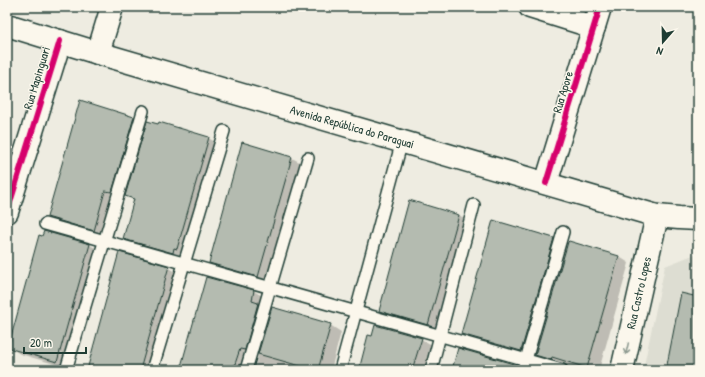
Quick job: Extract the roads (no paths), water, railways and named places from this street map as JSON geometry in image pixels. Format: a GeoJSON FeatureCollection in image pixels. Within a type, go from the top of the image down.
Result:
{"type":"FeatureCollection","features":[{"type":"Feature","properties":{"kind":"main road"},"geometry":{"type":"LineString","coordinates":[[98,53],[112,7]]}},
{"type":"Feature","properties":{"kind":"main road"},"geometry":{"type":"LineString","coordinates":[[530,7],[597,17]]}},
{"type":"Feature","properties":{"kind":"main road","name":"Rua Apore"},"geometry":{"type":"LineString","coordinates":[[546,183],[597,17]]}},
{"type":"Feature","properties":{"kind":"main road","name":"Avenida República do Paraguai"},"geometry":{"type":"LineString","coordinates":[[7,25],[98,53],[657,216],[698,219]]}},
{"type":"Feature","properties":{"kind":"main road","name":"Rua Mapinguari"},"geometry":{"type":"LineString","coordinates":[[7,212],[11,188],[60,41]]}},
{"type":"Feature","properties":{"kind":"main road","name":"Rua Castro Lopes"},"geometry":{"type":"LineString","coordinates":[[622,370],[657,216]]}},
{"type":"Feature","properties":{"kind":"lane"},"geometry":{"type":"LineString","coordinates":[[66,370],[143,111]]}},
{"type":"Feature","properties":{"kind":"lane"},"geometry":{"type":"LineString","coordinates":[[152,370],[224,131]]}},
{"type":"Feature","properties":{"kind":"lane"},"geometry":{"type":"LineString","coordinates":[[340,370],[402,142]]}},
{"type":"Feature","properties":{"kind":"lane"},"geometry":{"type":"LineString","coordinates":[[246,370],[308,158]]}},
{"type":"Feature","properties":{"kind":"lane"},"geometry":{"type":"LineString","coordinates":[[431,370],[474,205]]}},
{"type":"Feature","properties":{"kind":"lane"},"geometry":{"type":"LineString","coordinates":[[45,224],[440,336],[524,365],[562,370]]}},
{"type":"Feature","properties":{"kind":"lane"},"geometry":{"type":"LineString","coordinates":[[524,365],[563,232]]}}]}
